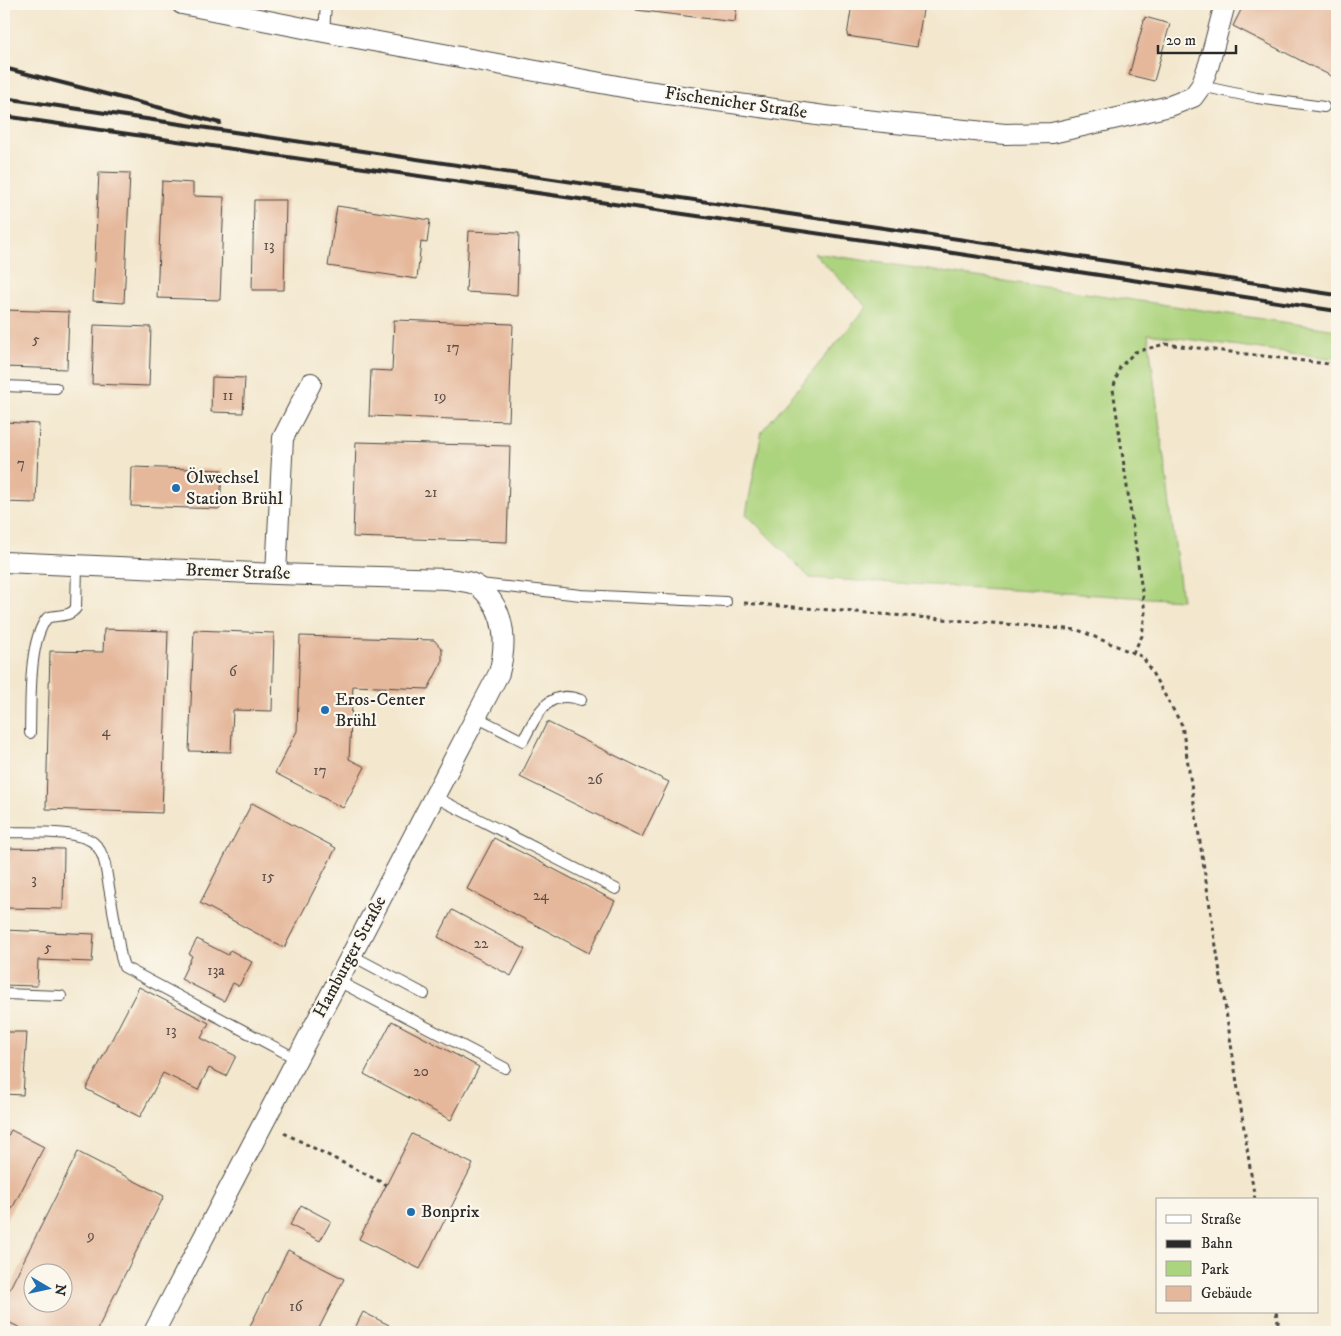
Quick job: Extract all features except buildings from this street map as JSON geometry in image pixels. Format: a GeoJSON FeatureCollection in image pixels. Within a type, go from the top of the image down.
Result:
{"type":"FeatureCollection","features":[{"type":"Feature","properties":{"kind":"street","name":"Fischenicher Straße"},"geometry":{"type":"LineString","coordinates":[[182,4],[639,90],[824,116],[1005,134],[1052,133],[1170,106],[1193,97],[1201,86],[1210,64],[1224,4]]}},
{"type":"Feature","properties":{"kind":"street"},"geometry":{"type":"LineString","coordinates":[[276,574],[283,438],[311,383]]}},
{"type":"Feature","properties":{"kind":"street","name":"Bremer Straße"},"geometry":{"type":"LineString","coordinates":[[4,562],[276,574],[447,579],[472,583]]}},
{"type":"Feature","properties":{"kind":"street","name":"Hamburger Straße"},"geometry":{"type":"LineString","coordinates":[[154,1332],[500,673],[504,631],[500,616],[485,592],[472,583]]}},
{"type":"Feature","properties":{"kind":"lane"},"geometry":{"type":"LineString","coordinates":[[324,32],[326,4]]}},
{"type":"Feature","properties":{"kind":"lane"},"geometry":{"type":"LineString","coordinates":[[1201,86],[1257,98],[1324,107]]}},
{"type":"Feature","properties":{"kind":"lane"},"geometry":{"type":"LineString","coordinates":[[4,386],[56,388]]}},
{"type":"Feature","properties":{"kind":"lane"},"geometry":{"type":"LineString","coordinates":[[30,733],[35,646],[41,627],[47,618],[68,615],[73,613],[76,608],[77,565]]}},
{"type":"Feature","properties":{"kind":"lane"},"geometry":{"type":"LineString","coordinates":[[472,583],[581,595],[726,602]]}},
{"type":"Feature","properties":{"kind":"lane"},"geometry":{"type":"LineString","coordinates":[[476,717],[523,741],[540,711],[550,702],[561,696],[571,696],[581,700]]}},
{"type":"Feature","properties":{"kind":"lane"},"geometry":{"type":"LineString","coordinates":[[435,796],[616,889]]}},
{"type":"Feature","properties":{"kind":"lane"},"geometry":{"type":"LineString","coordinates":[[4,832],[76,834],[95,843],[105,864],[124,967],[297,1059]]}},
{"type":"Feature","properties":{"kind":"lane"},"geometry":{"type":"LineString","coordinates":[[351,956],[424,994]]}},
{"type":"Feature","properties":{"kind":"lane"},"geometry":{"type":"LineString","coordinates":[[338,981],[505,1068]]}},
{"type":"Feature","properties":{"kind":"lane"},"geometry":{"type":"LineString","coordinates":[[4,994],[61,996]]}},
{"type":"Feature","properties":{"kind":"path"},"geometry":{"type":"LineString","coordinates":[[1133,653],[1142,636],[1145,612],[1113,389],[1120,367],[1136,352],[1165,344],[1337,365]]}},
{"type":"Feature","properties":{"kind":"path"},"geometry":{"type":"LineString","coordinates":[[726,602],[1078,630],[1143,657],[1182,725],[1255,1198]]}},
{"type":"Feature","properties":{"kind":"path"},"geometry":{"type":"LineString","coordinates":[[264,1122],[387,1185]]}},
{"type":"Feature","properties":{"kind":"path"},"geometry":{"type":"LineString","coordinates":[[1276,1314],[1280,1332]]}},
{"type":"Feature","properties":{"kind":"green space"},"geometry":{"type":"Polygon","coordinates":[[[814,253],[1337,330],[1337,359],[1148,334],[1182,600],[810,578],[746,514],[762,431],[867,307],[814,253]]]}},
{"type":"Feature","properties":{"kind":"railway"},"geometry":{"type":"LineString","coordinates":[[4,68],[220,123]]}},
{"type":"Feature","properties":{"kind":"railway"},"geometry":{"type":"LineString","coordinates":[[4,98],[1337,295]]}},
{"type":"Feature","properties":{"kind":"railway"},"geometry":{"type":"LineString","coordinates":[[4,116],[953,253],[1337,311]]}},
{"type":"Feature","properties":{"kind":"place","name":"Ölwechsel Station Brühl"},"geometry":{"type":"Point","coordinates":[176,488]}},
{"type":"Feature","properties":{"kind":"place","name":"Eros-Center Brühl"},"geometry":{"type":"Point","coordinates":[325,710]}},
{"type":"Feature","properties":{"kind":"place","name":"Bonprix"},"geometry":{"type":"Point","coordinates":[411,1212]}}]}
